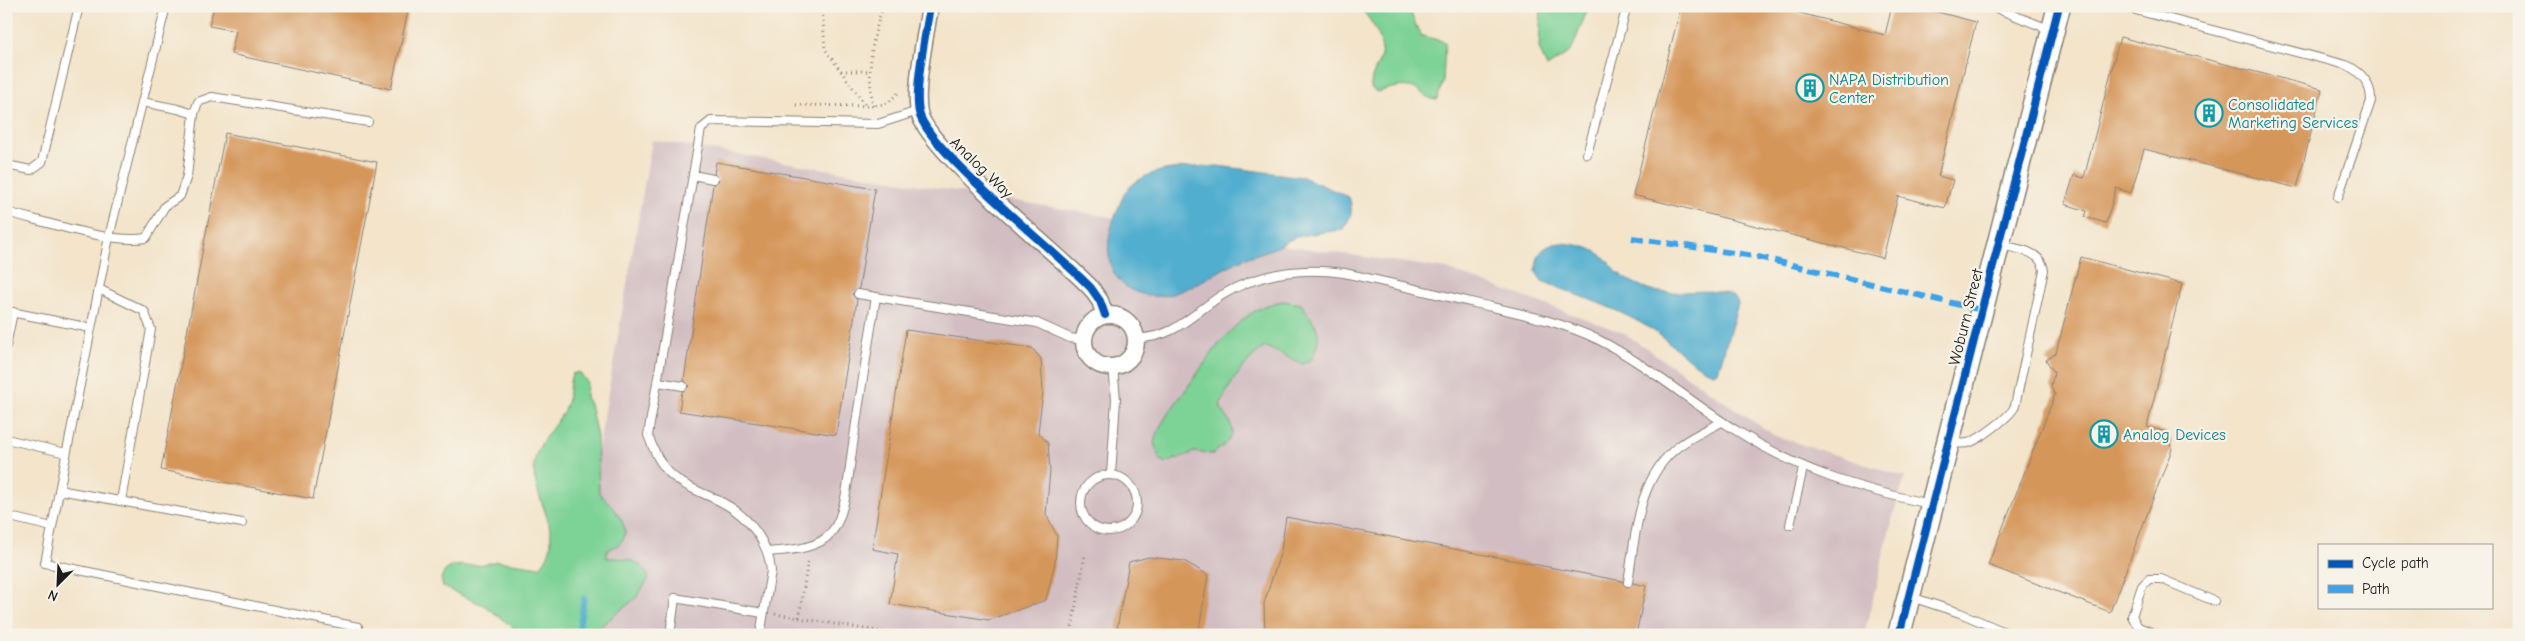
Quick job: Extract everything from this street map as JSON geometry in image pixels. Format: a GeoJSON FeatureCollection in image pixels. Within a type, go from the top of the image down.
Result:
{"type":"FeatureCollection","features":[{"type":"Feature","properties":{"kind":"street"},"geometry":{"type":"LineString","coordinates":[[918,111],[930,6]]}},
{"type":"Feature","properties":{"kind":"street","name":"Woburn Street"},"geometry":{"type":"LineString","coordinates":[[1899,635],[2059,6]]}},
{"type":"Feature","properties":{"kind":"street","name":"Analog Way"},"geometry":{"type":"LineString","coordinates":[[918,111],[926,130],[950,157],[1091,288],[1100,301],[1105,315]]}},
{"type":"Feature","properties":{"kind":"street"},"geometry":{"type":"LineString","coordinates":[[1105,315],[1117,316],[1125,320],[1136,338],[1136,350],[1129,360],[1113,367],[1101,366],[1095,362],[1087,353],[1084,340],[1091,323],[1105,315]]}},
{"type":"Feature","properties":{"kind":"lane"},"geometry":{"type":"LineString","coordinates":[[6,165],[31,170],[42,162],[78,6]]}},
{"type":"Feature","properties":{"kind":"lane"},"geometry":{"type":"LineString","coordinates":[[166,6],[109,237],[45,563],[358,627]]}},
{"type":"Feature","properties":{"kind":"lane"},"geometry":{"type":"LineString","coordinates":[[1587,154],[1627,6]]}},
{"type":"Feature","properties":{"kind":"lane"},"geometry":{"type":"LineString","coordinates":[[1991,6],[2052,30]]}},
{"type":"Feature","properties":{"kind":"lane"},"geometry":{"type":"LineString","coordinates":[[2120,6],[2346,65],[2360,73],[2369,86],[2371,101],[2338,197]]}},
{"type":"Feature","properties":{"kind":"lane"},"geometry":{"type":"LineString","coordinates":[[6,212],[109,237],[131,241],[146,238],[165,206],[180,196],[187,176],[194,114],[198,102],[212,97],[368,122]]}},
{"type":"Feature","properties":{"kind":"lane"},"geometry":{"type":"LineString","coordinates":[[142,102],[194,114]]}},
{"type":"Feature","properties":{"kind":"lane"},"geometry":{"type":"LineString","coordinates":[[760,635],[771,571],[767,552],[755,529],[741,514],[674,477],[657,459],[648,435],[701,129],[711,121],[878,124],[918,111]]}},
{"type":"Feature","properties":{"kind":"lane"},"geometry":{"type":"LineString","coordinates":[[693,175],[714,179]]}},
{"type":"Feature","properties":{"kind":"lane"},"geometry":{"type":"LineString","coordinates":[[1947,443],[1966,443],[1975,440],[2010,414],[2015,406],[2044,266],[2035,255],[1998,245]]}},
{"type":"Feature","properties":{"kind":"lane"},"geometry":{"type":"LineString","coordinates":[[1136,338],[1151,339],[1165,335],[1223,295],[1257,279],[1300,271],[1344,273],[1536,318],[1580,332],[1638,364],[1722,422],[1803,468],[1857,487],[1932,504]]}},
{"type":"Feature","properties":{"kind":"lane"},"geometry":{"type":"LineString","coordinates":[[99,289],[144,311],[151,330],[122,501]]}},
{"type":"Feature","properties":{"kind":"lane"},"geometry":{"type":"LineString","coordinates":[[858,294],[1037,323],[1070,338],[1084,340]]}},
{"type":"Feature","properties":{"kind":"lane"},"geometry":{"type":"LineString","coordinates":[[767,552],[806,547],[831,533],[838,522],[846,487],[876,297]]}},
{"type":"Feature","properties":{"kind":"lane"},"geometry":{"type":"LineString","coordinates":[[6,346],[10,312],[91,328]]}},
{"type":"Feature","properties":{"kind":"lane"},"geometry":{"type":"LineString","coordinates":[[1111,475],[1116,399],[1113,367]]}},
{"type":"Feature","properties":{"kind":"lane"},"geometry":{"type":"LineString","coordinates":[[658,382],[683,386]]}},
{"type":"Feature","properties":{"kind":"lane"},"geometry":{"type":"LineString","coordinates":[[1628,582],[1641,505],[1653,474],[1677,448],[1722,422]]}},
{"type":"Feature","properties":{"kind":"lane"},"geometry":{"type":"LineString","coordinates":[[6,439],[66,453]]}},
{"type":"Feature","properties":{"kind":"lane"},"geometry":{"type":"LineString","coordinates":[[1790,525],[1803,468]]}},
{"type":"Feature","properties":{"kind":"lane"},"geometry":{"type":"LineString","coordinates":[[1111,475],[1118,476],[1129,483],[1134,492],[1137,508],[1134,516],[1127,524],[1115,530],[1106,530],[1095,526],[1086,518],[1082,501],[1085,490],[1095,478],[1111,475]]}},
{"type":"Feature","properties":{"kind":"lane"},"geometry":{"type":"LineString","coordinates":[[59,490],[242,523]]}},
{"type":"Feature","properties":{"kind":"lane"},"geometry":{"type":"LineString","coordinates":[[6,516],[52,527]]}},
{"type":"Feature","properties":{"kind":"lane"},"geometry":{"type":"LineString","coordinates":[[2158,635],[2138,627],[2132,616],[2142,586],[2149,579],[2161,579],[2214,601]]}},
{"type":"Feature","properties":{"kind":"lane"},"geometry":{"type":"LineString","coordinates":[[1909,597],[1960,613],[2012,635]]}},
{"type":"Feature","properties":{"kind":"lane"},"geometry":{"type":"LineString","coordinates":[[670,635],[676,598],[763,612]]}},
{"type":"Feature","properties":{"kind":"path"},"geometry":{"type":"LineString","coordinates":[[822,6],[824,49],[835,61],[840,71],[866,106]]}},
{"type":"Feature","properties":{"kind":"path"},"geometry":{"type":"LineString","coordinates":[[874,106],[870,71],[872,39],[883,6]]}},
{"type":"Feature","properties":{"kind":"path"},"geometry":{"type":"LineString","coordinates":[[840,71],[870,71]]}},
{"type":"Feature","properties":{"kind":"path"},"geometry":{"type":"LineString","coordinates":[[796,105],[874,106],[888,103],[900,90]]}},
{"type":"Feature","properties":{"kind":"path"},"geometry":{"type":"LineString","coordinates":[[799,618],[808,561],[806,547]]}},
{"type":"Feature","properties":{"kind":"path"},"geometry":{"type":"LineString","coordinates":[[1068,635],[1071,633],[1085,555]]}},
{"type":"Feature","properties":{"kind":"path"},"geometry":{"type":"LineString","coordinates":[[763,612],[901,635]]}},
{"type":"Feature","properties":{"kind":"shaded area"},"geometry":{"type":"Polygon","coordinates":[[[652,140],[1254,241],[1447,269],[1624,333],[1775,436],[1905,477],[1893,516],[1864,635],[566,635],[652,140]]]}},
{"type":"Feature","properties":{"kind":"green space"},"geometry":{"type":"Polygon","coordinates":[[[1359,6],[1408,6],[1420,35],[1445,42],[1443,82],[1437,100],[1430,99],[1416,89],[1408,87],[1395,87],[1377,92],[1371,88],[1372,79],[1380,60],[1381,42],[1375,29],[1359,6]]]}},
{"type":"Feature","properties":{"kind":"green space"},"geometry":{"type":"Polygon","coordinates":[[[1541,6],[1589,6],[1571,51],[1547,67],[1539,48],[1541,6]]]}},
{"type":"Feature","properties":{"kind":"green space"},"geometry":{"type":"Polygon","coordinates":[[[1283,301],[1301,304],[1315,324],[1318,342],[1312,359],[1302,364],[1266,347],[1260,350],[1239,372],[1220,406],[1232,428],[1231,437],[1227,442],[1212,454],[1194,452],[1166,463],[1160,460],[1154,443],[1160,427],[1216,348],[1240,322],[1253,312],[1267,305],[1283,301]]]}},
{"type":"Feature","properties":{"kind":"green space"},"geometry":{"type":"Polygon","coordinates":[[[579,372],[587,382],[586,397],[590,404],[597,437],[599,493],[619,516],[625,530],[621,542],[607,550],[607,558],[626,559],[637,563],[649,578],[636,598],[597,629],[594,635],[523,635],[485,606],[443,587],[441,578],[445,571],[453,566],[479,565],[497,561],[540,567],[548,556],[551,544],[550,532],[535,481],[535,460],[541,444],[565,408],[572,374],[579,372]]]}},
{"type":"Feature","properties":{"kind":"water"},"geometry":{"type":"Polygon","coordinates":[[[1218,166],[1303,177],[1349,197],[1351,210],[1348,222],[1342,230],[1308,234],[1294,238],[1277,247],[1241,260],[1175,293],[1153,296],[1124,286],[1116,276],[1111,264],[1109,238],[1126,191],[1140,179],[1161,171],[1218,166]]]}},
{"type":"Feature","properties":{"kind":"water"},"geometry":{"type":"Polygon","coordinates":[[[1561,243],[1580,246],[1594,251],[1604,257],[1621,275],[1654,291],[1667,293],[1716,292],[1734,298],[1738,304],[1718,372],[1713,373],[1705,370],[1654,331],[1628,316],[1542,281],[1536,272],[1539,255],[1545,248],[1561,243]]]}},
{"type":"Feature","properties":{"kind":"building"},"geometry":{"type":"Polygon","coordinates":[[[214,6],[409,6],[391,89],[231,54],[236,31],[209,26],[214,6]]]}},
{"type":"Feature","properties":{"kind":"building","name":"NAPA Distribution Center"},"geometry":{"type":"Polygon","coordinates":[[[1681,6],[1772,6],[1885,35],[1892,6],[1914,6],[1976,22],[1938,176],[1953,180],[1945,208],[1898,196],[1883,258],[1633,195],[1681,6]]]}},
{"type":"Feature","properties":{"kind":"building","name":"Consolidated Marketing Services"},"geometry":{"type":"Polygon","coordinates":[[[2120,37],[2322,89],[2297,188],[2144,149],[2131,193],[2116,188],[2106,223],[2085,217],[2087,211],[2065,204],[2074,175],[2084,178],[2120,37]]]}},
{"type":"Feature","properties":{"kind":"building"},"geometry":{"type":"Polygon","coordinates":[[[225,133],[377,162],[313,499],[161,470],[225,133]]]}},
{"type":"Feature","properties":{"kind":"building"},"geometry":{"type":"Polygon","coordinates":[[[716,162],[875,189],[859,288],[852,294],[857,300],[836,435],[679,411],[682,392],[689,386],[684,380],[713,185],[719,180],[714,174],[716,162]]]}},
{"type":"Feature","properties":{"kind":"building","name":"Analog Devices"},"geometry":{"type":"Polygon","coordinates":[[[2081,257],[2182,284],[2147,427],[2167,432],[2171,439],[2172,449],[2110,612],[1988,565],[2055,395],[2051,387],[2054,372],[2046,360],[2056,353],[2081,257]]]}},
{"type":"Feature","properties":{"kind":"building"},"geometry":{"type":"Polygon","coordinates":[[[906,330],[1032,348],[1041,359],[1043,392],[1038,432],[1048,443],[1050,471],[1046,514],[1057,536],[1055,563],[1046,600],[989,620],[890,604],[898,554],[872,549],[906,330]]]}},
{"type":"Feature","properties":{"kind":"building"},"geometry":{"type":"Polygon","coordinates":[[[1286,517],[1622,581],[1627,587],[1633,583],[1646,586],[1636,635],[1265,635],[1264,603],[1281,551],[1286,517]]]}},
{"type":"Feature","properties":{"kind":"building"},"geometry":{"type":"Polygon","coordinates":[[[1149,557],[1184,561],[1208,575],[1198,635],[1116,635],[1129,562],[1149,557]]]}},
{"type":"Feature","properties":{"kind":"waterway"},"geometry":{"type":"LineString","coordinates":[[578,635],[584,598]]}},
{"type":"Feature","properties":{"kind":"marked path"},"geometry":{"type":"LineString","coordinates":[[1632,238],[1754,256],[1981,310]]}},
{"type":"Feature","properties":{"kind":"cycle path"},"geometry":{"type":"LineString","coordinates":[[930,6],[918,90],[919,112],[927,129],[968,175],[1091,288],[1100,301],[1105,315]]}},
{"type":"Feature","properties":{"kind":"cycle path"},"geometry":{"type":"LineString","coordinates":[[1899,635],[2059,6]]}},
{"type":"Feature","properties":{"kind":"place","name":"NAPA Distribution Center"},"geometry":{"type":"Point","coordinates":[1810,88]}},
{"type":"Feature","properties":{"kind":"place","name":"Consolidated Marketing Services"},"geometry":{"type":"Point","coordinates":[2209,113]}},
{"type":"Feature","properties":{"kind":"place","name":"Analog Devices"},"geometry":{"type":"Point","coordinates":[2104,434]}}]}
